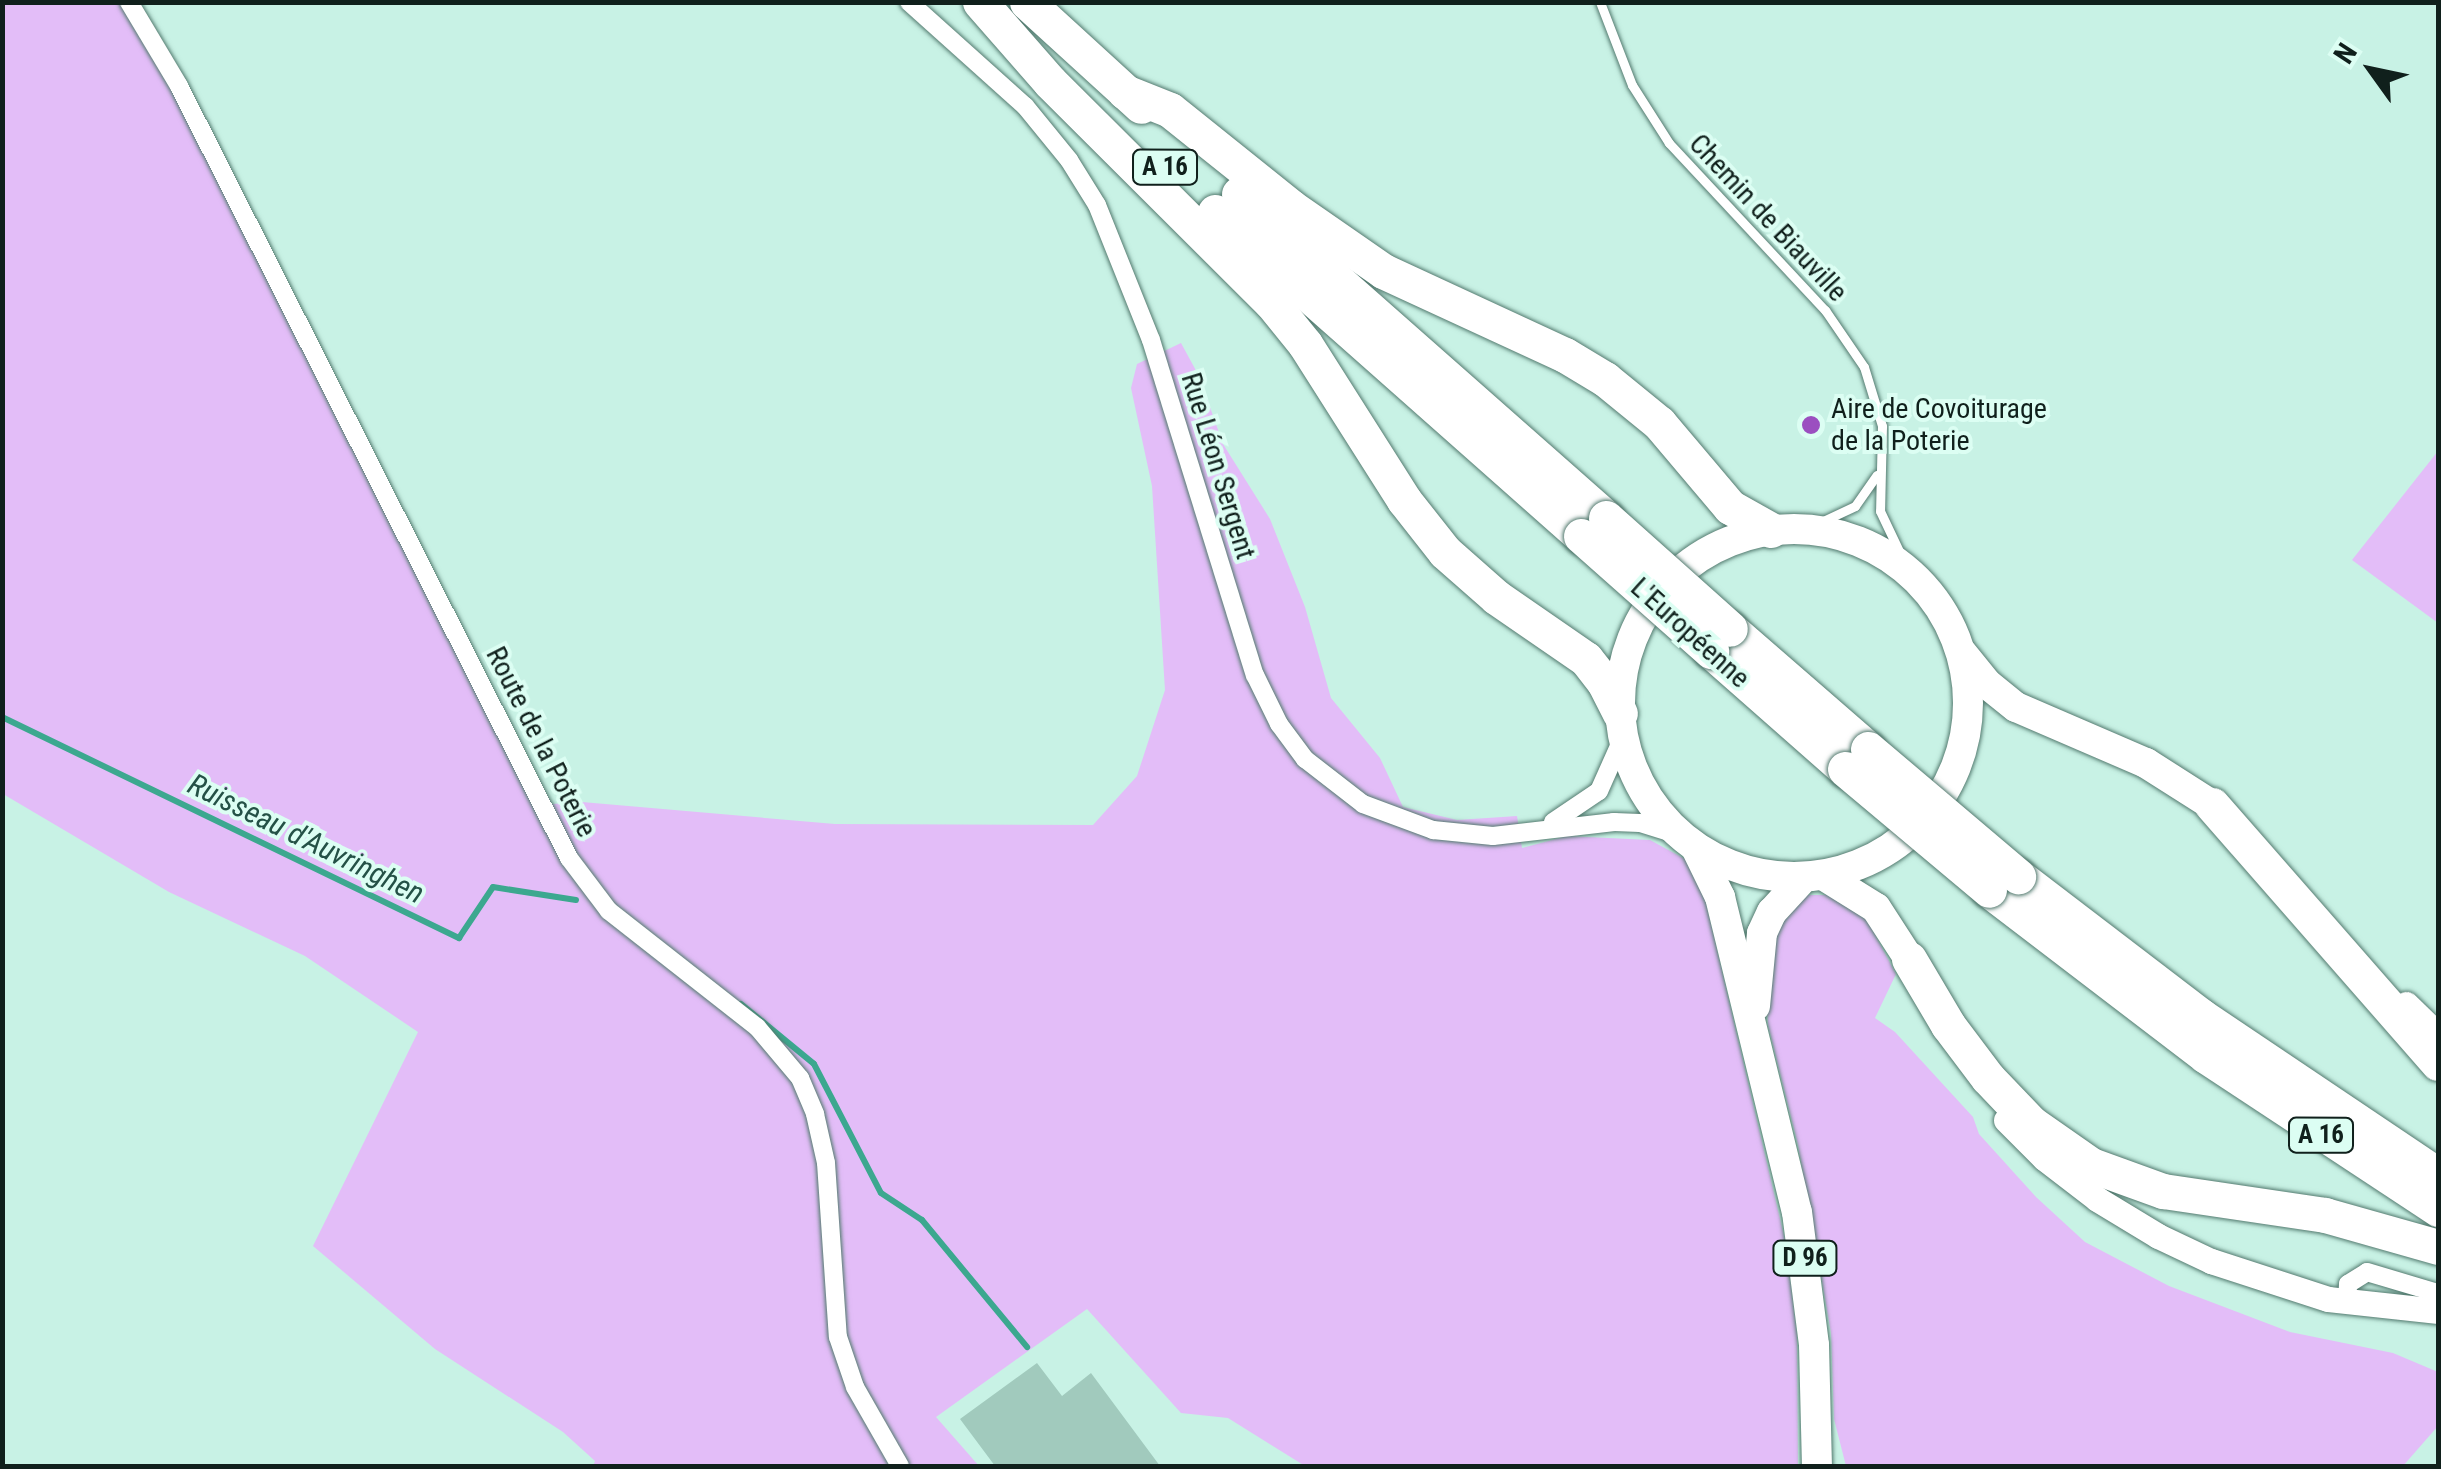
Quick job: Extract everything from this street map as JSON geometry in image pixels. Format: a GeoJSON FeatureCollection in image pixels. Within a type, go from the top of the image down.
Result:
{"type":"FeatureCollection","features":[{"type":"Feature","properties":{"kind":"highway","name":"L'Européenne"},"geometry":{"type":"LineString","coordinates":[[982,2],[2206,1056],[2438,1209]]}},
{"type":"Feature","properties":{"kind":"highway"},"geometry":{"type":"LineString","coordinates":[[982,2],[1050,82],[1272,302],[1305,344],[1434,539],[1482,586],[1586,659],[1621,724]]}},
{"type":"Feature","properties":{"kind":"highway","name":"L'Européenne"},"geometry":{"type":"LineString","coordinates":[[1027,2],[1594,527]]}},
{"type":"Feature","properties":{"kind":"highway"},"geometry":{"type":"LineString","coordinates":[[1125,92],[1170,110],[1291,207],[1384,271],[1605,378],[1659,423],[1730,507],[1788,530]]}},
{"type":"Feature","properties":{"kind":"highway"},"geometry":{"type":"LineString","coordinates":[[2212,806],[2438,1062]]}},
{"type":"Feature","properties":{"kind":"highway","name":"L'Européenne"},"geometry":{"type":"LineString","coordinates":[[2003,883],[2438,1174]]}},
{"type":"Feature","properties":{"kind":"highway"},"geometry":{"type":"LineString","coordinates":[[1909,959],[1948,1025],[1988,1078],[2030,1124],[2091,1165],[2163,1192],[2325,1215],[2438,1247]]}},
{"type":"Feature","properties":{"kind":"main road"},"geometry":{"type":"LineString","coordinates":[[1813,876],[1886,851],[1914,830],[1942,794],[1957,764],[1967,719],[1967,685],[1960,651],[1943,612],[1909,572],[1856,540],[1788,530],[1717,547],[1663,588],[1629,646],[1621,679],[1621,724],[1645,795],[1688,842],[1742,870],[1813,876],[1876,908],[1909,959],[1919,991],[1962,1066],[2007,1121],[2069,1178],[2141,1227],[2263,1281],[2347,1303],[2438,1311]]}},
{"type":"Feature","properties":{"kind":"main road"},"geometry":{"type":"LineString","coordinates":[[1960,651],[1986,683],[2016,707],[2146,762],[2212,806],[2286,870],[2438,1035]]}},
{"type":"Feature","properties":{"kind":"main road","name":"D 96"},"geometry":{"type":"LineString","coordinates":[[1688,842],[1717,887],[1740,992],[1760,1054],[1804,1252],[1816,1369],[1817,1466]]}},
{"type":"Feature","properties":{"kind":"main road","name":"D 96"},"geometry":{"type":"LineString","coordinates":[[1760,1054],[1754,985],[1758,947],[1772,912],[1813,876]]}},
{"type":"Feature","properties":{"kind":"street","name":"Route de la Poterie"},"geometry":{"type":"LineString","coordinates":[[130,2],[179,86],[569,858],[618,919],[757,1027],[800,1078],[815,1114],[826,1163],[838,1337],[855,1387],[900,1466]]}},
{"type":"Feature","properties":{"kind":"street","name":"Rue Léon Sergent"},"geometry":{"type":"LineString","coordinates":[[909,2],[1025,106],[1069,160],[1097,205],[1151,340],[1255,675],[1295,748],[1349,796],[1402,822],[1478,836],[1628,822],[1688,842]]}},
{"type":"Feature","properties":{"kind":"street"},"geometry":{"type":"LineString","coordinates":[[1539,828],[1580,808],[1599,791],[1621,724]]}},
{"type":"Feature","properties":{"kind":"street"},"geometry":{"type":"LineString","coordinates":[[2347,1303],[2351,1278],[2367,1272],[2438,1293]]}},
{"type":"Feature","properties":{"kind":"lane","name":"Chemin de Biauville"},"geometry":{"type":"LineString","coordinates":[[1600,2],[1632,86],[1668,143],[1825,310],[1856,352],[1876,395],[1882,426],[1882,521],[1909,572]]}},
{"type":"Feature","properties":{"kind":"lane"},"geometry":{"type":"LineString","coordinates":[[1788,530],[1855,506],[1880,468]]}},
{"type":"Feature","properties":{"kind":"shaded area"},"geometry":{"type":"Polygon","coordinates":[[[3,3],[129,3],[552,804],[582,802],[835,824],[1093,825],[1137,776],[1165,690],[1152,486],[1131,388],[1137,364],[1181,343],[1199,376],[1223,444],[1270,519],[1305,607],[1331,698],[1380,758],[1403,807],[1457,820],[1517,816],[1522,848],[1567,836],[1650,840],[1685,859],[1702,886],[1785,1240],[1797,1335],[1798,1466],[1305,1466],[1228,1418],[1181,1413],[1087,1309],[936,1417],[979,1466],[593,1466],[595,1461],[563,1432],[435,1349],[313,1246],[418,1032],[305,956],[169,892],[3,794],[3,3]]]}},
{"type":"Feature","properties":{"kind":"shaded area"},"geometry":{"type":"Polygon","coordinates":[[[2438,451],[2438,623],[2352,560],[2438,451]]]}},
{"type":"Feature","properties":{"kind":"shaded area"},"geometry":{"type":"Polygon","coordinates":[[[1800,895],[1829,895],[1866,918],[1896,974],[1875,1018],[1895,1032],[1973,1117],[1979,1134],[2036,1197],[2085,1242],[2169,1286],[2290,1332],[2393,1353],[2438,1372],[2438,1426],[2403,1466],[1846,1466],[1834,1419],[1831,1333],[1798,1145],[1768,1025],[1765,973],[1775,928],[1800,895]]]}},
{"type":"Feature","properties":{"kind":"building"},"geometry":{"type":"Polygon","coordinates":[[[1037,1363],[1062,1396],[1091,1373],[1160,1466],[995,1466],[960,1419],[1037,1363]]]}},
{"type":"Feature","properties":{"kind":"waterway","name":"Ruisseau d'Auvringhen"},"geometry":{"type":"LineString","coordinates":[[2,717],[459,938],[493,887],[576,900]]}},
{"type":"Feature","properties":{"kind":"waterway","name":"Ruisseau d'Auvringhen"},"geometry":{"type":"LineString","coordinates":[[741,1004],[814,1064],[881,1193],[922,1220],[1027,1347]]}},
{"type":"Feature","properties":{"kind":"place","name":"Aire de Covoiturage de la Poterie"},"geometry":{"type":"Point","coordinates":[1811,425]}}]}
